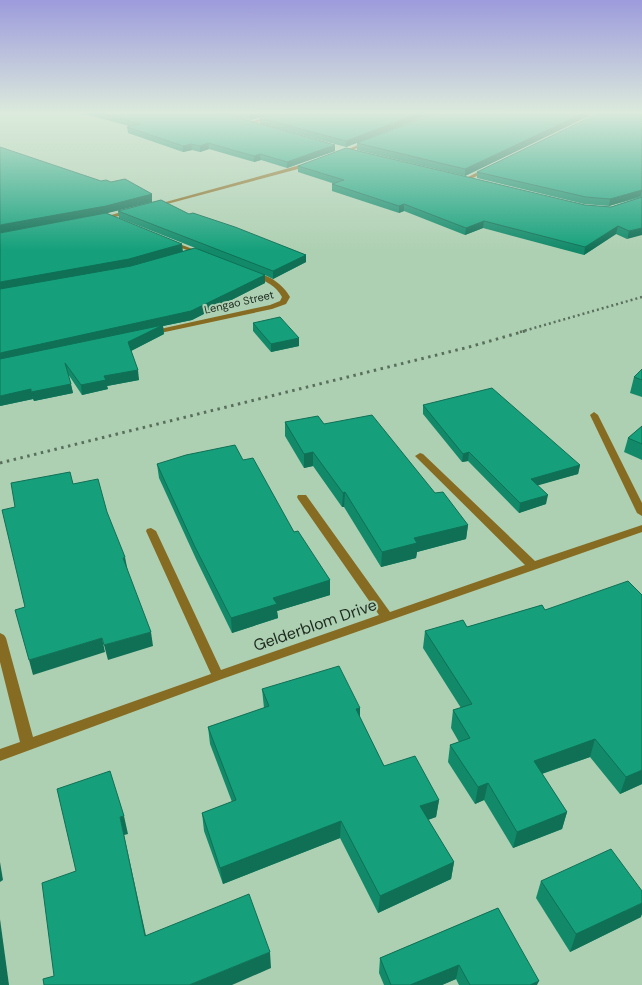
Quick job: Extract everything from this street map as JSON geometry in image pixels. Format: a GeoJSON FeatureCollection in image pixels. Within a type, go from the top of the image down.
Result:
{"type":"FeatureCollection","features":[{"type":"Feature","properties":{"kind":"street"},"geometry":{"type":"LineString","coordinates":[[147,207],[294,170],[317,162]]}},
{"type":"Feature","properties":{"kind":"street"},"geometry":{"type":"LineString","coordinates":[[467,179],[494,166]]}},
{"type":"Feature","properties":{"kind":"street"},"geometry":{"type":"LineString","coordinates":[[458,177],[476,181]]}},
{"type":"Feature","properties":{"kind":"street"},"geometry":{"type":"LineString","coordinates":[[91,221],[137,210]]}},
{"type":"Feature","properties":{"kind":"street"},"geometry":{"type":"LineString","coordinates":[[108,217],[118,222]]}},
{"type":"Feature","properties":{"kind":"street"},"geometry":{"type":"LineString","coordinates":[[160,238],[214,259]]}},
{"type":"Feature","properties":{"kind":"street"},"geometry":{"type":"LineString","coordinates":[[188,255],[197,252]]}},
{"type":"Feature","properties":{"kind":"street","name":"Lengao Street"},"geometry":{"type":"LineString","coordinates":[[145,334],[265,309],[283,302],[286,297],[284,291],[266,279],[249,272]]}},
{"type":"Feature","properties":{"kind":"street"},"geometry":{"type":"LineString","coordinates":[[594,414],[642,512]]}},
{"type":"Feature","properties":{"kind":"street"},"geometry":{"type":"LineString","coordinates":[[420,456],[532,566]]}},
{"type":"Feature","properties":{"kind":"street"},"geometry":{"type":"LineString","coordinates":[[302,497],[387,617]]}},
{"type":"Feature","properties":{"kind":"street","name":"Gelderblom Drive"},"geometry":{"type":"LineString","coordinates":[[0,755],[218,676],[642,528]]}},
{"type":"Feature","properties":{"kind":"street"},"geometry":{"type":"LineString","coordinates":[[151,531],[218,676]]}},
{"type":"Feature","properties":{"kind":"street"},"geometry":{"type":"LineString","coordinates":[[0,638],[28,745]]}},
{"type":"Feature","properties":{"kind":"building"},"geometry":{"type":"Polygon","coordinates":[[[0,158],[33,158],[101,181],[111,182],[125,179],[152,194],[106,206],[0,225],[0,158]]]}},
{"type":"Feature","properties":{"kind":"building"},"geometry":{"type":"Polygon","coordinates":[[[273,158],[298,158],[287,162],[273,158]]]}},
{"type":"Feature","properties":{"kind":"building"},"geometry":{"type":"Polygon","coordinates":[[[319,158],[388,158],[585,205],[611,207],[642,197],[642,228],[629,231],[618,226],[585,247],[484,221],[466,228],[404,204],[399,206],[332,184],[344,180],[298,166],[319,158]]]}},
{"type":"Feature","properties":{"kind":"building"},"geometry":{"type":"Polygon","coordinates":[[[419,158],[488,158],[465,169],[419,158]]]}},
{"type":"Feature","properties":{"kind":"building"},"geometry":{"type":"Polygon","coordinates":[[[506,158],[642,158],[642,190],[610,199],[586,197],[477,172],[506,158]]]}},
{"type":"Feature","properties":{"kind":"building"},"geometry":{"type":"Polygon","coordinates":[[[161,200],[189,214],[193,213],[235,227],[306,255],[273,271],[118,211],[161,200]]]}},
{"type":"Feature","properties":{"kind":"building"},"geometry":{"type":"Polygon","coordinates":[[[106,213],[182,244],[129,259],[0,282],[0,233],[106,213]]]}},
{"type":"Feature","properties":{"kind":"building"},"geometry":{"type":"Polygon","coordinates":[[[195,248],[265,275],[191,311],[0,353],[0,289],[131,266],[195,248]]]}},
{"type":"Feature","properties":{"kind":"building"},"geometry":{"type":"Polygon","coordinates":[[[280,317],[299,338],[271,344],[253,323],[280,317]]]}},
{"type":"Feature","properties":{"kind":"building"},"geometry":{"type":"Polygon","coordinates":[[[163,325],[128,342],[138,370],[104,376],[106,380],[81,385],[65,363],[71,384],[31,392],[31,389],[0,396],[0,359],[163,325]]]}},
{"type":"Feature","properties":{"kind":"building"},"geometry":{"type":"Polygon","coordinates":[[[642,369],[642,380],[634,377],[642,369]]]}},
{"type":"Feature","properties":{"kind":"building"},"geometry":{"type":"Polygon","coordinates":[[[492,388],[580,465],[531,479],[548,495],[520,503],[469,452],[463,454],[423,405],[492,388]]]}},
{"type":"Feature","properties":{"kind":"building"},"geometry":{"type":"Polygon","coordinates":[[[372,415],[435,493],[443,492],[468,525],[414,538],[417,543],[382,552],[345,492],[343,493],[313,452],[304,454],[285,422],[318,416],[324,424],[372,415]]]}},
{"type":"Feature","properties":{"kind":"building"},"geometry":{"type":"Polygon","coordinates":[[[642,426],[642,444],[628,438],[642,426]]]}},
{"type":"Feature","properties":{"kind":"building"},"geometry":{"type":"Polygon","coordinates":[[[235,445],[243,460],[253,458],[294,532],[298,531],[330,580],[273,598],[277,604],[231,618],[194,545],[157,464],[186,455],[235,445]]]}},
{"type":"Feature","properties":{"kind":"building"},"geometry":{"type":"Polygon","coordinates":[[[70,472],[73,484],[98,479],[107,512],[151,632],[104,645],[102,638],[29,660],[15,610],[25,607],[2,510],[15,507],[11,483],[70,472]]]}},
{"type":"Feature","properties":{"kind":"building"},"geometry":{"type":"Polygon","coordinates":[[[628,581],[642,595],[642,770],[626,777],[595,739],[534,761],[567,812],[517,832],[488,783],[478,787],[450,745],[470,738],[453,710],[472,704],[425,631],[463,620],[467,627],[542,605],[545,610],[628,581]]]}},
{"type":"Feature","properties":{"kind":"building"},"geometry":{"type":"Polygon","coordinates":[[[339,666],[360,708],[356,709],[384,766],[415,756],[439,800],[420,806],[454,862],[380,896],[341,821],[220,868],[202,813],[236,800],[208,727],[269,706],[262,689],[339,666]]]}},
{"type":"Feature","properties":{"kind":"building"},"geometry":{"type":"Polygon","coordinates":[[[110,771],[124,816],[120,817],[145,936],[249,894],[270,952],[189,985],[44,985],[43,979],[54,976],[42,883],[76,871],[57,789],[110,771]]]}},
{"type":"Feature","properties":{"kind":"building"},"geometry":{"type":"Polygon","coordinates":[[[611,849],[642,891],[642,903],[576,934],[541,881],[611,849]]]}},
{"type":"Feature","properties":{"kind":"building"},"geometry":{"type":"Polygon","coordinates":[[[498,908],[539,981],[530,985],[470,985],[459,965],[410,985],[391,985],[380,958],[498,908]]]}},
{"type":"Feature","properties":{"kind":"railway"},"geometry":{"type":"LineString","coordinates":[[520,332],[642,297]]}},
{"type":"Feature","properties":{"kind":"railway"},"geometry":{"type":"LineString","coordinates":[[0,463],[469,347],[525,331]]}}]}
